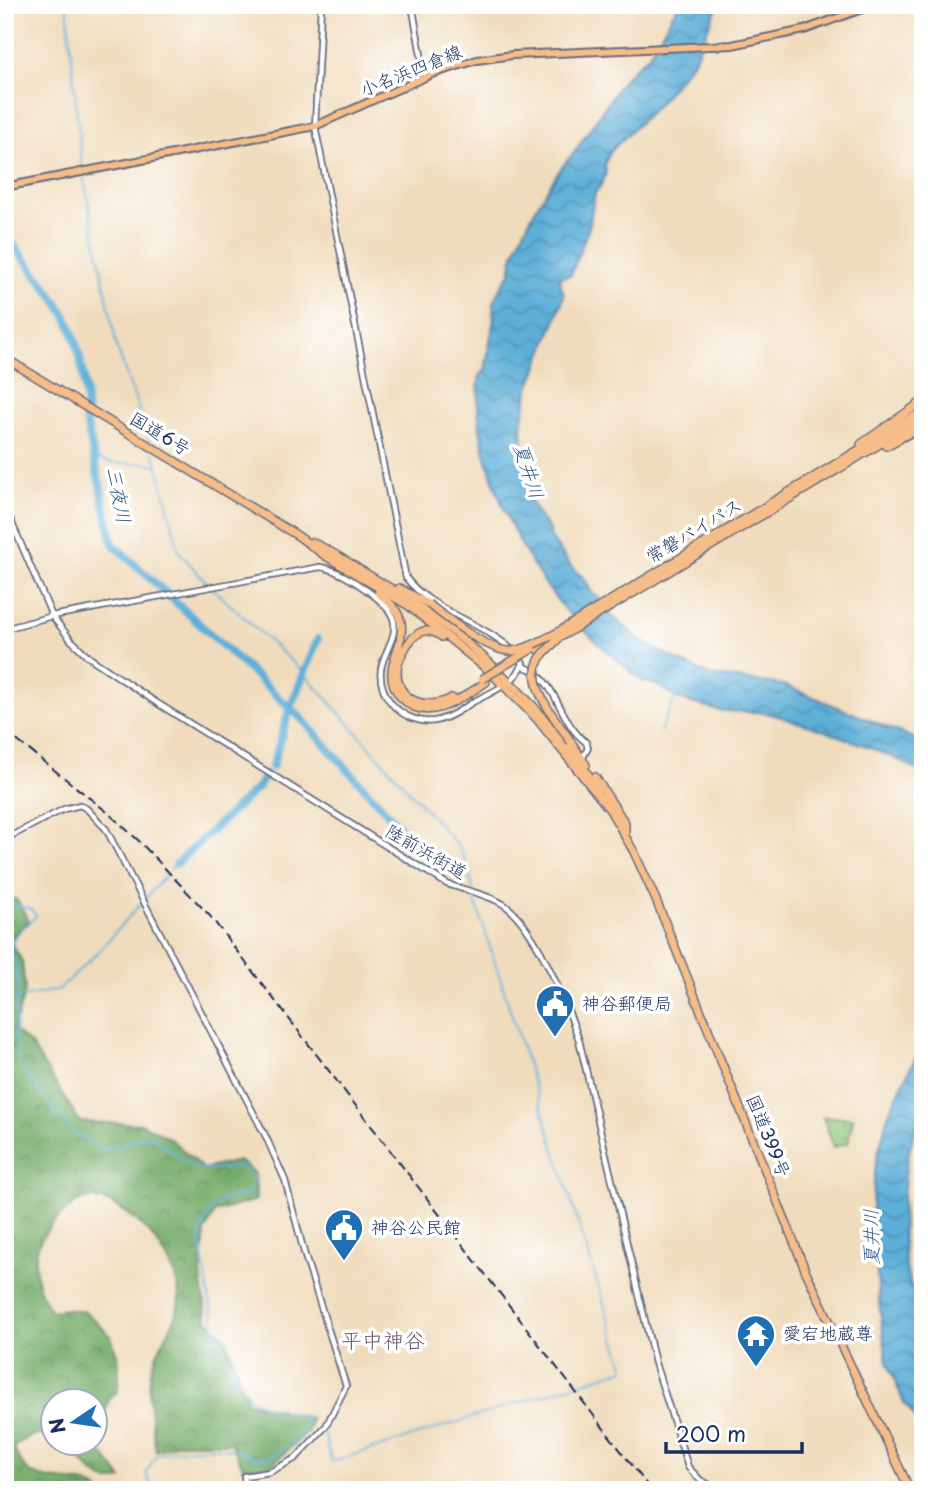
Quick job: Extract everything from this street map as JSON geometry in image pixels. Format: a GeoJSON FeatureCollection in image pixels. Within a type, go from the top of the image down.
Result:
{"type":"FeatureCollection","features":[{"type":"Feature","properties":{"kind":"highway","name":"国道6号"},"geometry":{"type":"LineString","coordinates":[[5,358],[298,536],[346,561],[428,613],[466,642],[506,682]]}},
{"type":"Feature","properties":{"kind":"highway"},"geometry":{"type":"LineString","coordinates":[[818,475],[923,401]]}},
{"type":"Feature","properties":{"kind":"highway","name":"常磐バイパス"},"geometry":{"type":"LineString","coordinates":[[484,681],[923,411]]}},
{"type":"Feature","properties":{"kind":"highway","name":"常磐バイパス"},"geometry":{"type":"LineString","coordinates":[[727,533],[790,499],[923,418]]}},
{"type":"Feature","properties":{"kind":"highway"},"geometry":{"type":"LineString","coordinates":[[790,499],[923,426]]}},
{"type":"Feature","properties":{"kind":"highway","name":"国道6号"},"geometry":{"type":"LineString","coordinates":[[298,536],[409,607],[506,682]]}},
{"type":"Feature","properties":{"kind":"highway"},"geometry":{"type":"LineString","coordinates":[[298,536],[320,556],[382,595],[396,609],[401,629],[392,676],[396,690],[405,702],[420,709],[440,708],[484,681]]}},
{"type":"Feature","properties":{"kind":"highway"},"geometry":{"type":"LineString","coordinates":[[346,561],[379,576],[428,604],[482,641],[502,650],[523,648],[556,637]]}},
{"type":"Feature","properties":{"kind":"highway"},"geometry":{"type":"LineString","coordinates":[[484,681],[448,700],[426,704],[407,696],[400,685],[397,671],[414,638],[420,632],[427,631],[439,635],[488,670]]}},
{"type":"Feature","properties":{"kind":"highway"},"geometry":{"type":"LineString","coordinates":[[556,637],[538,661],[536,678],[539,692],[625,822],[626,838]]}},
{"type":"Feature","properties":{"kind":"highway","name":"国道399号"},"geometry":{"type":"LineString","coordinates":[[506,682],[598,793],[626,838],[656,900],[812,1286],[910,1490]]}},
{"type":"Feature","properties":{"kind":"main road","name":"小名浜四倉線"},"geometry":{"type":"LineString","coordinates":[[5,187],[315,126],[458,64],[488,58],[750,42],[804,30],[873,5]]}},
{"type":"Feature","properties":{"kind":"street"},"geometry":{"type":"LineString","coordinates":[[321,5],[315,126],[406,578],[424,596],[508,646],[520,658],[522,666]]}},
{"type":"Feature","properties":{"kind":"street"},"geometry":{"type":"LineString","coordinates":[[412,5],[425,77]]}},
{"type":"Feature","properties":{"kind":"street","name":"陸前浜街道"},"geometry":{"type":"LineString","coordinates":[[5,507],[52,616],[90,658],[447,884],[500,902],[524,924],[567,1009],[579,1040],[655,1363],[688,1467],[695,1476],[720,1490]]}},
{"type":"Feature","properties":{"kind":"street"},"geometry":{"type":"LineString","coordinates":[[5,629],[52,616],[320,567],[328,568],[368,592],[390,610],[395,625],[381,666],[381,680],[384,692],[400,712],[414,719],[432,721],[446,718],[506,682],[522,666]]}},
{"type":"Feature","properties":{"kind":"street"},"geometry":{"type":"LineString","coordinates":[[522,666],[530,668],[546,684],[575,733],[586,742],[588,748],[581,755]]}},
{"type":"Feature","properties":{"kind":"street"},"geometry":{"type":"LineString","coordinates":[[5,839],[64,809],[80,805],[106,829],[277,1160],[346,1386],[326,1426],[296,1458],[270,1472],[244,1476],[246,1490]]}},
{"type":"Feature","properties":{"kind":"green space"},"geometry":{"type":"Polygon","coordinates":[[[5,895],[17,900],[29,921],[9,940],[22,961],[25,991],[13,1030],[31,1045],[80,1122],[143,1124],[171,1139],[203,1169],[239,1161],[255,1173],[256,1200],[215,1212],[205,1231],[201,1274],[207,1320],[226,1338],[247,1402],[311,1418],[308,1431],[269,1468],[243,1467],[231,1443],[178,1443],[156,1451],[150,1405],[150,1377],[157,1353],[175,1318],[177,1285],[164,1252],[141,1224],[114,1205],[93,1198],[85,1199],[68,1209],[45,1234],[37,1250],[36,1274],[40,1290],[51,1311],[66,1309],[86,1312],[111,1336],[119,1362],[118,1391],[108,1402],[108,1386],[38,1386],[38,1435],[14,1447],[20,1462],[29,1471],[50,1479],[87,1484],[99,1490],[5,1490],[5,895]]]}},
{"type":"Feature","properties":{"kind":"green space"},"geometry":{"type":"Polygon","coordinates":[[[823,1117],[853,1118],[848,1143],[834,1147],[823,1117]]]}},
{"type":"Feature","properties":{"kind":"green space"},"geometry":{"type":"Polygon","coordinates":[[[77,1456],[105,1456],[122,1479],[108,1482],[91,1471],[77,1456]]]}},
{"type":"Feature","properties":{"kind":"water"},"geometry":{"type":"Polygon","coordinates":[[[678,5],[718,5],[694,60],[659,103],[610,152],[605,163],[606,173],[595,193],[589,227],[571,275],[559,277],[564,295],[562,303],[528,391],[522,425],[529,495],[551,538],[573,569],[585,579],[592,593],[611,615],[644,643],[710,675],[784,685],[923,742],[923,776],[896,759],[823,730],[765,713],[712,709],[677,698],[657,685],[644,682],[599,644],[558,601],[511,524],[488,463],[478,402],[480,374],[485,371],[497,294],[511,273],[517,247],[545,193],[625,77],[649,55],[678,5]]]}},
{"type":"Feature","properties":{"kind":"water"},"geometry":{"type":"Polygon","coordinates":[[[923,1042],[923,1110],[906,1170],[903,1237],[908,1278],[917,1300],[923,1328],[923,1429],[903,1401],[887,1362],[879,1302],[872,1204],[876,1162],[888,1115],[923,1042]]]}},
{"type":"Feature","properties":{"kind":"waterway"},"geometry":{"type":"LineString","coordinates":[[67,5],[82,168]]}},
{"type":"Feature","properties":{"kind":"waterway"},"geometry":{"type":"LineString","coordinates":[[83,174],[117,348],[150,442]]}},
{"type":"Feature","properties":{"kind":"waterway","name":"三夜川"},"geometry":{"type":"LineString","coordinates":[[5,233],[63,311],[74,335],[84,380],[86,421],[113,544],[301,718],[399,826]]}},
{"type":"Feature","properties":{"kind":"waterway"},"geometry":{"type":"LineString","coordinates":[[153,451],[158,466]]}},
{"type":"Feature","properties":{"kind":"waterway"},"geometry":{"type":"LineString","coordinates":[[95,457],[103,461],[158,466],[179,552],[209,585]]}},
{"type":"Feature","properties":{"kind":"waterway"},"geometry":{"type":"LineString","coordinates":[[213,589],[304,673],[454,841],[464,858],[473,889]]}},
{"type":"Feature","properties":{"kind":"waterway","name":"三夜川"},"geometry":{"type":"LineString","coordinates":[[272,767],[290,708],[318,639]]}},
{"type":"Feature","properties":{"kind":"waterway"},"geometry":{"type":"LineString","coordinates":[[660,731],[676,697]]}},
{"type":"Feature","properties":{"kind":"waterway","name":"三夜川"},"geometry":{"type":"LineString","coordinates":[[176,864],[258,787],[266,775]]}},
{"type":"Feature","properties":{"kind":"waterway","name":"三夜川"},"geometry":{"type":"LineString","coordinates":[[171,869],[176,864]]}},
{"type":"Feature","properties":{"kind":"waterway"},"geometry":{"type":"LineString","coordinates":[[19,998],[60,989],[98,952],[166,875]]}},
{"type":"Feature","properties":{"kind":"waterway"},"geometry":{"type":"LineString","coordinates":[[324,1435],[332,1462],[625,1369],[474,897]]}},
{"type":"Feature","properties":{"kind":"waterway"},"geometry":{"type":"LineString","coordinates":[[5,903],[31,909],[36,916],[18,932],[13,944],[18,981],[16,1050],[25,1071],[65,1123],[82,1139],[101,1148],[114,1149],[137,1137],[150,1137],[192,1165],[207,1169],[241,1166],[253,1181],[252,1189],[246,1195],[227,1198],[214,1206],[202,1229],[200,1239],[215,1331],[228,1364],[250,1399],[276,1411],[303,1416],[307,1422],[289,1446],[269,1457],[259,1458],[235,1450],[207,1447],[159,1454],[146,1473],[153,1490]]}},
{"type":"Feature","properties":{"kind":"railway"},"geometry":{"type":"LineString","coordinates":[[5,731],[106,811],[139,841],[210,916],[651,1490]]}},
{"type":"Feature","properties":{"kind":"place","name":"神谷郵便局"},"geometry":{"type":"Point","coordinates":[555,1038]}},
{"type":"Feature","properties":{"kind":"place","name":"神谷公民館"},"geometry":{"type":"Point","coordinates":[344,1262]}},
{"type":"Feature","properties":{"kind":"place","name":"愛宕地蔵尊"},"geometry":{"type":"Point","coordinates":[756,1368]}},
{"type":"Feature","properties":{"kind":"district","name":"平中神谷"},"geometry":{"type":"Point","coordinates":[383,1341]}},
{"type":"Feature","properties":{"kind":"water label","name":"夏井川"},"geometry":{"type":"Point","coordinates":[529,471]}},
{"type":"Feature","properties":{"kind":"water label","name":"夏井川"},"geometry":{"type":"Point","coordinates":[871,1237]}}]}
